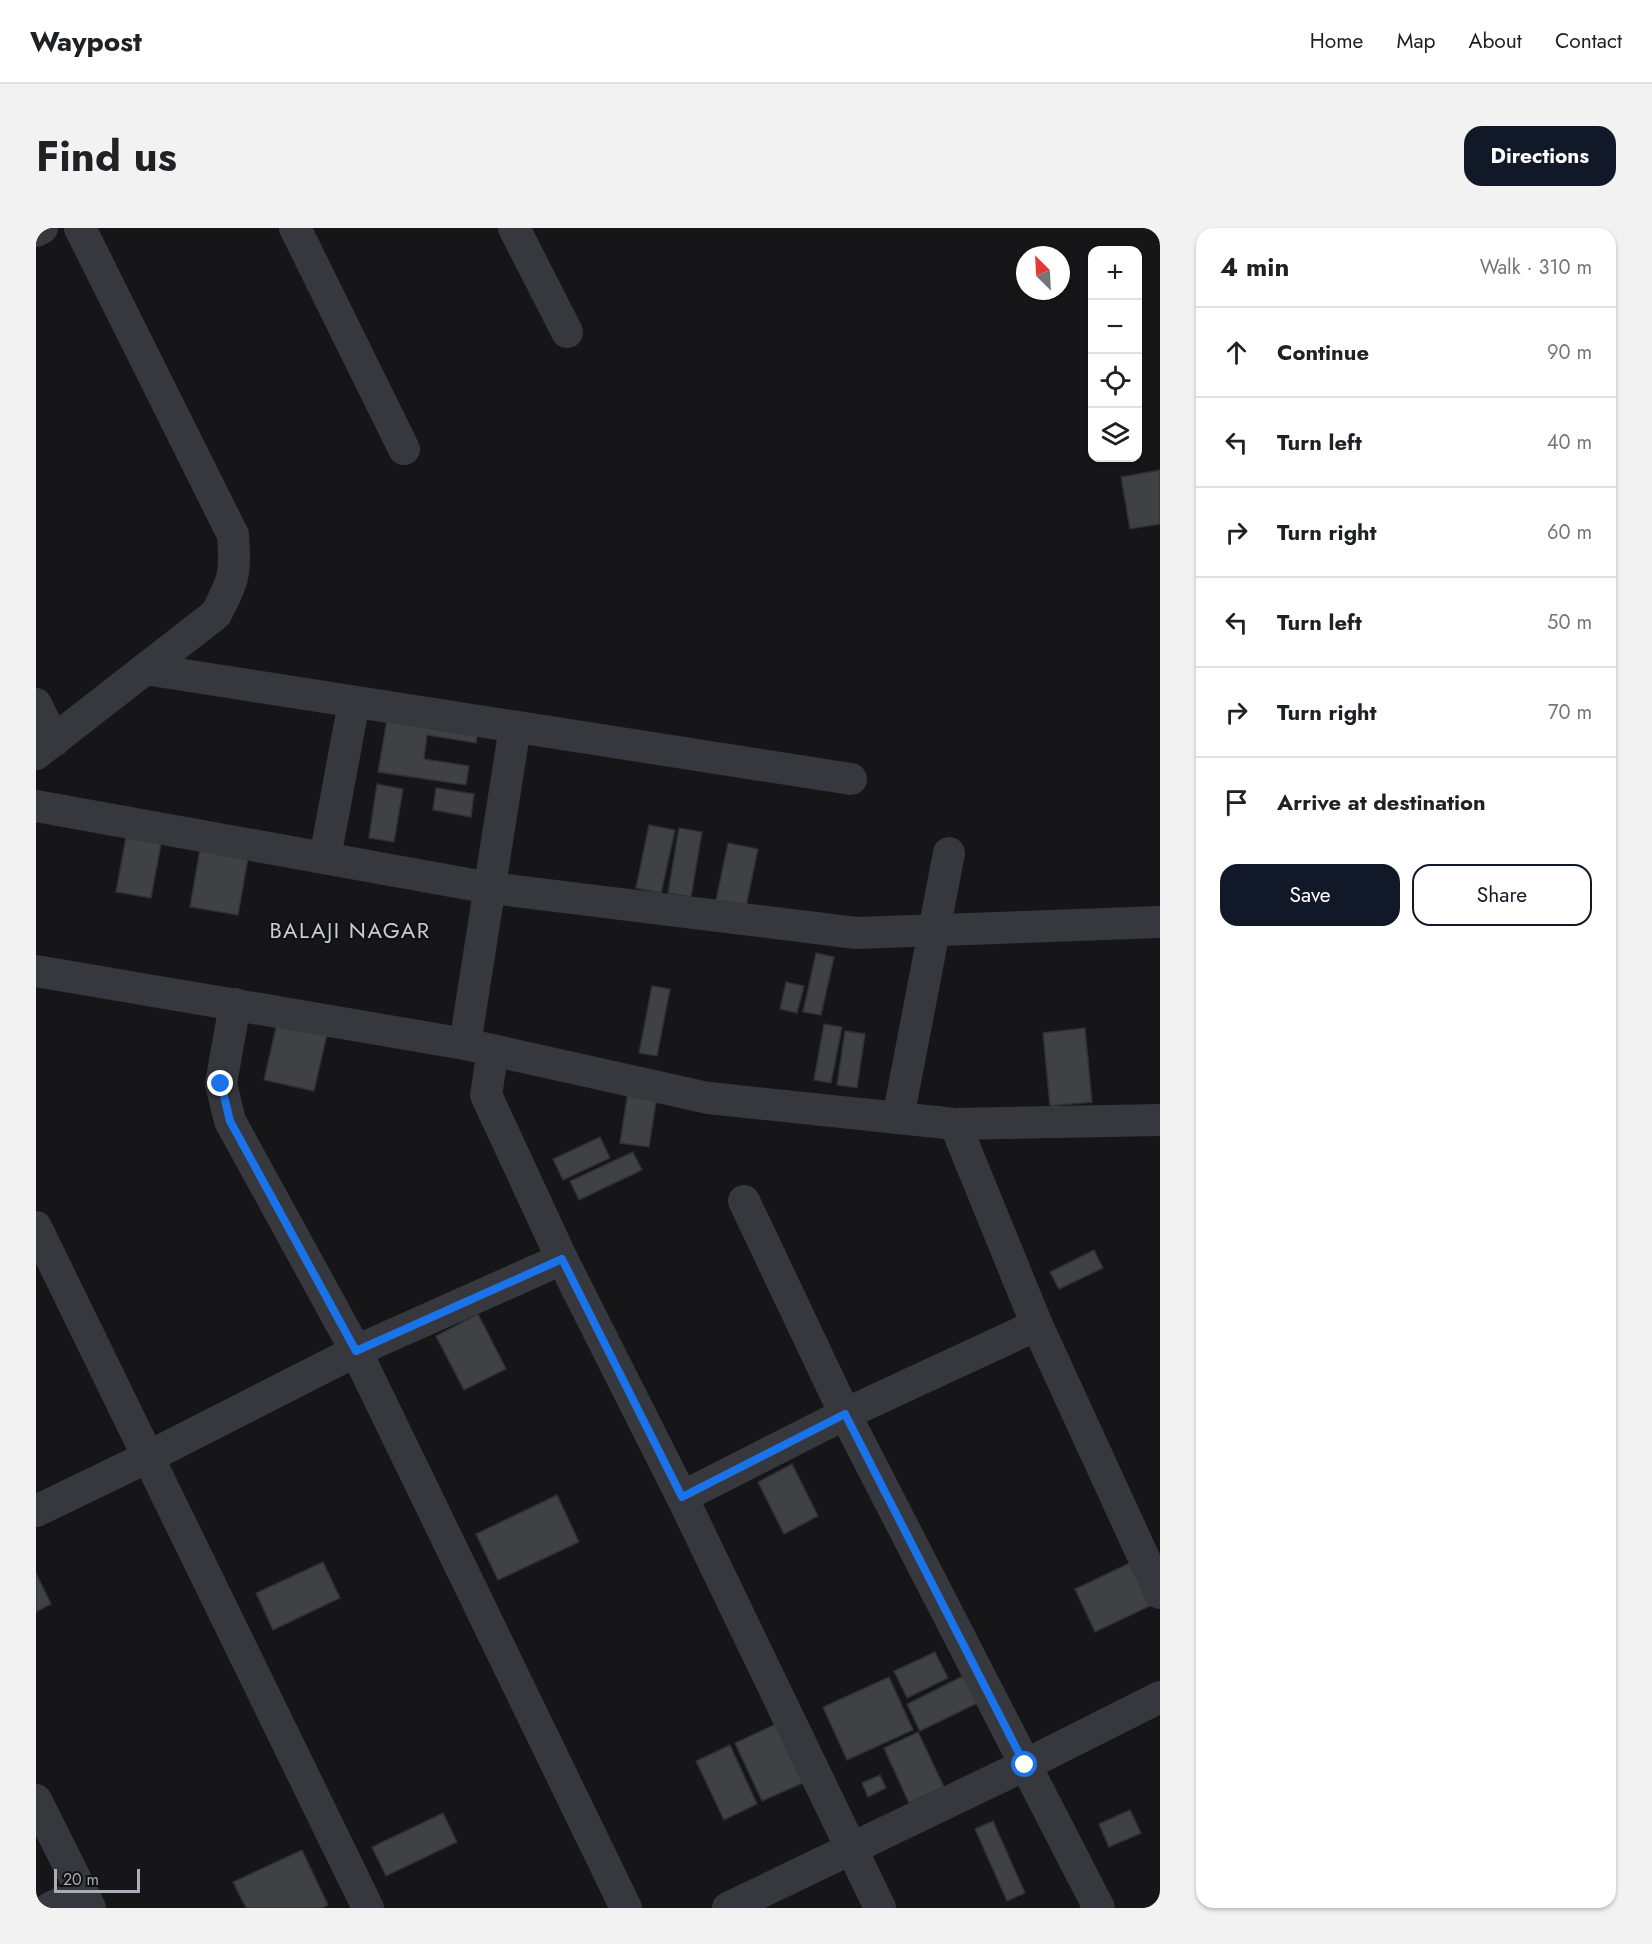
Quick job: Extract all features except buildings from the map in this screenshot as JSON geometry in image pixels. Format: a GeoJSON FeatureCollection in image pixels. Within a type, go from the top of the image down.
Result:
{"type":"FeatureCollection","features":[{"type":"Feature","properties":{"kind":"street"},"geometry":{"type":"LineString","coordinates":[[36,231],[42,228]]}},
{"type":"Feature","properties":{"kind":"street"},"geometry":{"type":"LineString","coordinates":[[36,704],[45,747],[216,614],[230,587],[235,566],[233,535],[80,228]]}},
{"type":"Feature","properties":{"kind":"street"},"geometry":{"type":"LineString","coordinates":[[295,228],[404,449]]}},
{"type":"Feature","properties":{"kind":"street"},"geometry":{"type":"LineString","coordinates":[[514,228],[567,332]]}},
{"type":"Feature","properties":{"kind":"street"},"geometry":{"type":"LineString","coordinates":[[145,669],[851,779]]}},
{"type":"Feature","properties":{"kind":"street"},"geometry":{"type":"LineString","coordinates":[[325,858],[354,702]]}},
{"type":"Feature","properties":{"kind":"street"},"geometry":{"type":"LineString","coordinates":[[514,727],[490,888],[479,1047],[486,1095],[562,1259],[682,1497],[880,1908]]}},
{"type":"Feature","properties":{"kind":"street"},"geometry":{"type":"LineString","coordinates":[[36,806],[490,888],[856,933],[1160,922]]}},
{"type":"Feature","properties":{"kind":"street"},"geometry":{"type":"LineString","coordinates":[[898,1118],[949,853]]}},
{"type":"Feature","properties":{"kind":"street"},"geometry":{"type":"LineString","coordinates":[[36,971],[479,1047],[708,1098],[955,1124],[1160,1120]]}},
{"type":"Feature","properties":{"kind":"street"},"geometry":{"type":"LineString","coordinates":[[235,1005],[221,1084],[230,1121],[356,1351],[626,1908]]}},
{"type":"Feature","properties":{"kind":"street"},"geometry":{"type":"LineString","coordinates":[[955,1124],[1036,1325],[1160,1593]]}},
{"type":"Feature","properties":{"kind":"street"},"geometry":{"type":"LineString","coordinates":[[744,1201],[845,1414],[1099,1908]]}},
{"type":"Feature","properties":{"kind":"street"},"geometry":{"type":"LineString","coordinates":[[36,1227],[368,1908]]}},
{"type":"Feature","properties":{"kind":"street"},"geometry":{"type":"LineString","coordinates":[[36,1511],[356,1351],[562,1259]]}},
{"type":"Feature","properties":{"kind":"street"},"geometry":{"type":"LineString","coordinates":[[682,1497],[845,1414],[1036,1325]]}},
{"type":"Feature","properties":{"kind":"street"},"geometry":{"type":"LineString","coordinates":[[728,1908],[1025,1765],[1160,1697]]}},
{"type":"Feature","properties":{"kind":"street"},"geometry":{"type":"LineString","coordinates":[[36,1800],[86,1900],[50,1908]]}},
{"type":"Feature","properties":{"kind":"district","name":"BALAJI NAGAR"},"geometry":{"type":"Point","coordinates":[350,930]}},
{"type":"Feature","properties":{"kind":"route"},"geometry":{"type":"LineString","coordinates":[[221,1084],[230,1121],[356,1351],[562,1259],[682,1497],[845,1414],[1025,1765]]}}]}
